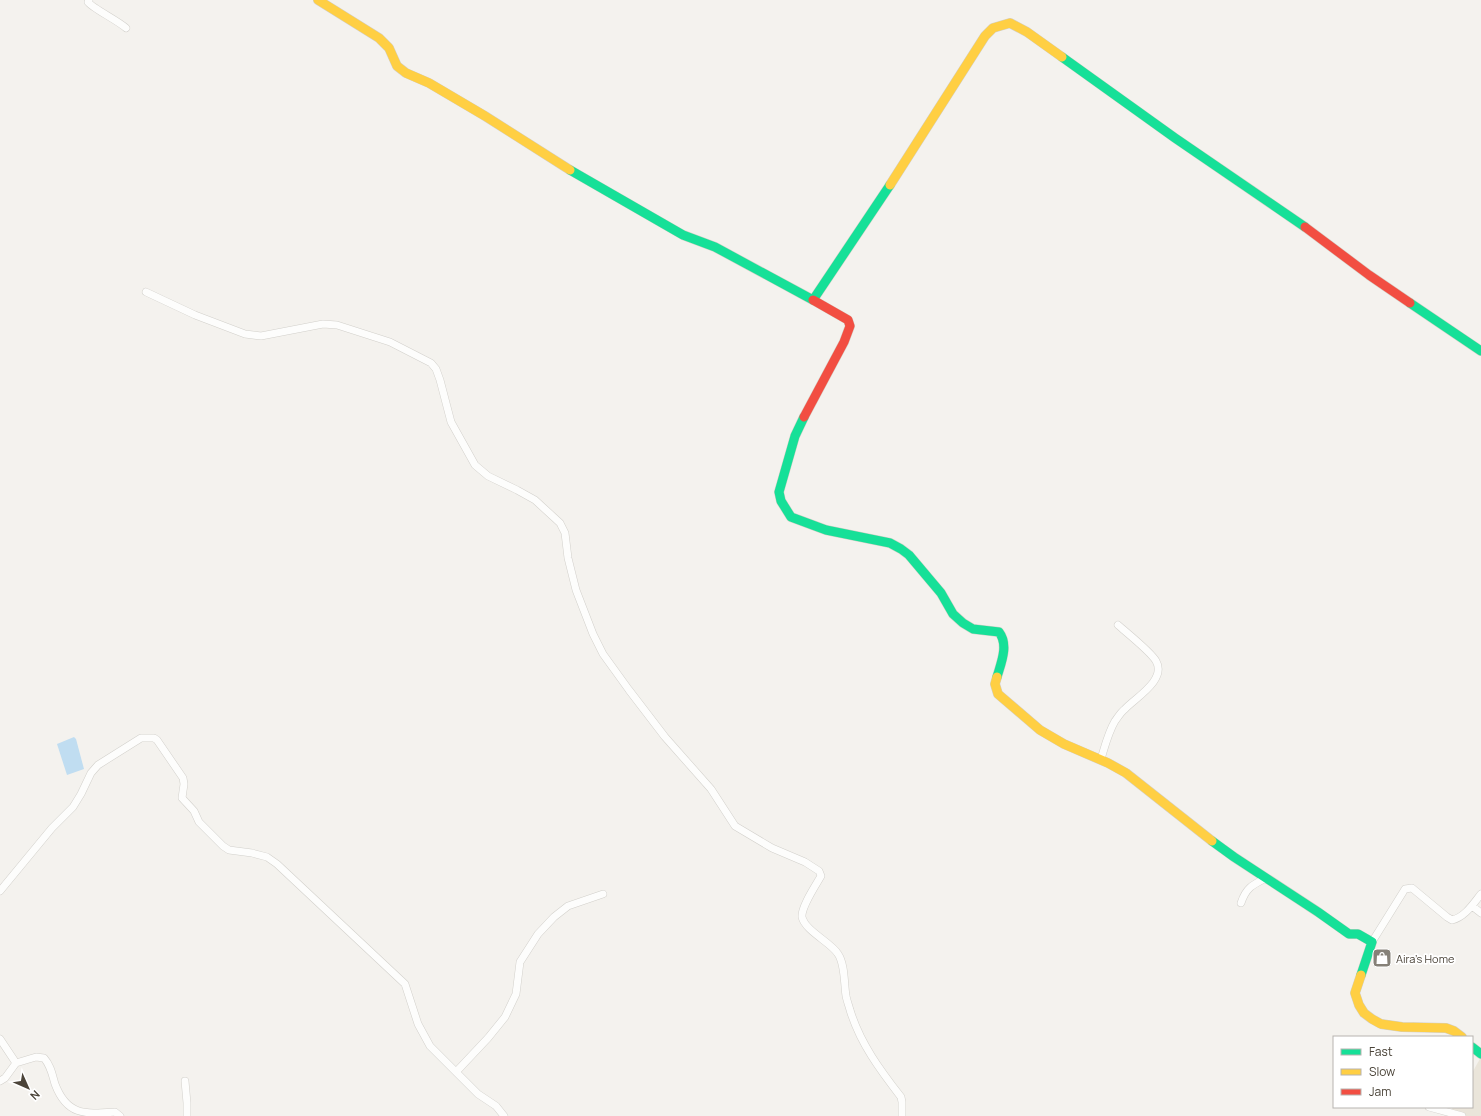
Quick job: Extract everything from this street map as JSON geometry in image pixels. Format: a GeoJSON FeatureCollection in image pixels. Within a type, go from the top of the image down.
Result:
{"type":"FeatureCollection","features":[{"type":"Feature","properties":{"kind":"street"},"geometry":{"type":"LineString","coordinates":[[89,0],[88,2],[91,6],[113,18],[126,28]]}},
{"type":"Feature","properties":{"kind":"street"},"geometry":{"type":"LineString","coordinates":[[318,0],[384,42],[391,52],[392,58],[397,66],[406,73],[429,83],[479,112],[584,178],[683,235],[715,247],[848,320],[850,326],[844,342],[795,436],[779,492],[781,501],[788,514],[826,530],[890,543],[909,555],[941,593],[953,614],[963,624],[973,629],[995,631],[1003,637],[1004,653],[995,684],[998,694],[1027,720],[1048,735],[1070,747],[1101,759],[1125,773],[1162,800],[1210,839],[1266,878],[1301,900],[1345,932],[1349,934],[1358,934],[1372,942]]}},
{"type":"Feature","properties":{"kind":"street"},"geometry":{"type":"LineString","coordinates":[[813,300],[885,192],[985,36],[993,28],[1010,23],[1027,32],[1174,138],[1326,242],[1369,275],[1481,351]]}},
{"type":"Feature","properties":{"kind":"street"},"geometry":{"type":"LineString","coordinates":[[146,292],[195,315],[245,334],[261,336],[323,324],[337,325],[390,342],[431,363],[436,369],[440,380],[452,422],[476,465],[488,476],[535,500],[560,523],[565,533],[568,558],[576,590],[593,634],[603,654],[629,690],[666,737],[711,789],[735,826],[772,848],[805,862],[819,871],[821,876],[805,906],[802,916],[804,922],[837,952],[841,959],[846,996],[855,1026],[865,1048],[901,1097],[902,1116]]}},
{"type":"Feature","properties":{"kind":"street"},"geometry":{"type":"LineString","coordinates":[[1101,759],[1106,742],[1115,722],[1124,710],[1145,692],[1155,680],[1158,669],[1157,662],[1152,656],[1118,625]]}},
{"type":"Feature","properties":{"kind":"street"},"geometry":{"type":"LineString","coordinates":[[0,891],[52,828],[73,807],[91,773],[98,765],[141,738],[154,738],[157,740],[183,778],[184,784],[182,798],[194,811],[199,822],[229,850],[267,857],[277,864],[405,984],[418,1024],[430,1046],[478,1094],[496,1106],[504,1116]]}},
{"type":"Feature","properties":{"kind":"street"},"geometry":{"type":"LineString","coordinates":[[1241,903],[1249,887],[1266,878]]}},
{"type":"Feature","properties":{"kind":"street"},"geometry":{"type":"LineString","coordinates":[[1460,1036],[1449,1029],[1406,1028],[1379,1024],[1368,1017],[1356,1002],[1355,993],[1372,942],[1405,889],[1412,888],[1452,920],[1458,918],[1472,906],[1481,894]]}},
{"type":"Feature","properties":{"kind":"street"},"geometry":{"type":"LineString","coordinates":[[456,1072],[480,1047],[505,1017],[516,994],[520,962],[538,934],[554,917],[568,906],[603,894]]}},
{"type":"Feature","properties":{"kind":"street"},"geometry":{"type":"LineString","coordinates":[[1472,906],[1481,913]]}},
{"type":"Feature","properties":{"kind":"street"},"geometry":{"type":"LineString","coordinates":[[0,1039],[16,1063]]}},
{"type":"Feature","properties":{"kind":"street"},"geometry":{"type":"LineString","coordinates":[[1473,1048],[1481,1054]]}},
{"type":"Feature","properties":{"kind":"street"},"geometry":{"type":"LineString","coordinates":[[0,1081],[5,1078],[16,1063],[36,1057],[44,1058],[49,1064],[56,1086],[65,1104],[82,1113],[115,1112],[120,1116]]}},
{"type":"Feature","properties":{"kind":"street"},"geometry":{"type":"LineString","coordinates":[[185,1081],[187,1116]]}},
{"type":"Feature","properties":{"kind":"street"},"geometry":{"type":"LineString","coordinates":[[1433,1108],[1462,1116]]}},
{"type":"Feature","properties":{"kind":"shaded area"},"geometry":{"type":"Polygon","coordinates":[[[1481,1057],[1481,1116],[1462,1116],[1451,1111],[1452,1108],[1473,1108],[1473,1071],[1481,1057]]]}},
{"type":"Feature","properties":{"kind":"water"},"geometry":{"type":"Polygon","coordinates":[[[74,737],[76,739],[84,769],[67,775],[57,744],[74,737]]]}},
{"type":"Feature","properties":{"kind":"traffic: fast"},"geometry":{"type":"LineString","coordinates":[[1062,57],[1175,138],[1305,227]]}},
{"type":"Feature","properties":{"kind":"traffic: fast"},"geometry":{"type":"LineString","coordinates":[[570,170],[683,235],[715,247],[813,300],[890,185]]}},
{"type":"Feature","properties":{"kind":"traffic: fast"},"geometry":{"type":"LineString","coordinates":[[1410,303],[1481,351]]}},
{"type":"Feature","properties":{"kind":"traffic: fast"},"geometry":{"type":"LineString","coordinates":[[804,417],[795,436],[779,492],[781,501],[791,517],[826,530],[890,543],[909,555],[941,593],[953,614],[963,623],[973,629],[999,632],[1002,637],[1004,648],[997,677]]}},
{"type":"Feature","properties":{"kind":"traffic: fast"},"geometry":{"type":"LineString","coordinates":[[1212,841],[1349,934],[1358,934],[1372,942],[1361,975]]}},
{"type":"Feature","properties":{"kind":"traffic: fast"},"geometry":{"type":"LineString","coordinates":[[1473,1048],[1481,1054]]}},
{"type":"Feature","properties":{"kind":"traffic: slow"},"geometry":{"type":"LineString","coordinates":[[318,0],[379,38],[389,48],[397,66],[406,73],[429,83],[485,116],[570,170]]}},
{"type":"Feature","properties":{"kind":"traffic: slow"},"geometry":{"type":"LineString","coordinates":[[890,185],[985,36],[993,28],[1010,23],[1027,32],[1062,57]]}},
{"type":"Feature","properties":{"kind":"traffic: slow"},"geometry":{"type":"LineString","coordinates":[[997,677],[995,684],[998,694],[1040,730],[1064,744],[1108,763],[1126,773],[1212,841]]}},
{"type":"Feature","properties":{"kind":"traffic: slow"},"geometry":{"type":"LineString","coordinates":[[1361,975],[1355,993],[1359,1005],[1364,1013],[1372,1019],[1381,1024],[1402,1027],[1446,1028],[1461,1036]]}},
{"type":"Feature","properties":{"kind":"traffic: jam"},"geometry":{"type":"LineString","coordinates":[[1305,227],[1369,275],[1410,303]]}},
{"type":"Feature","properties":{"kind":"traffic: jam"},"geometry":{"type":"LineString","coordinates":[[804,417],[844,342],[850,326],[848,320],[813,300]]}},
{"type":"Feature","properties":{"kind":"place","name":"Aira's Home"},"geometry":{"type":"Point","coordinates":[1382,958]}}]}
